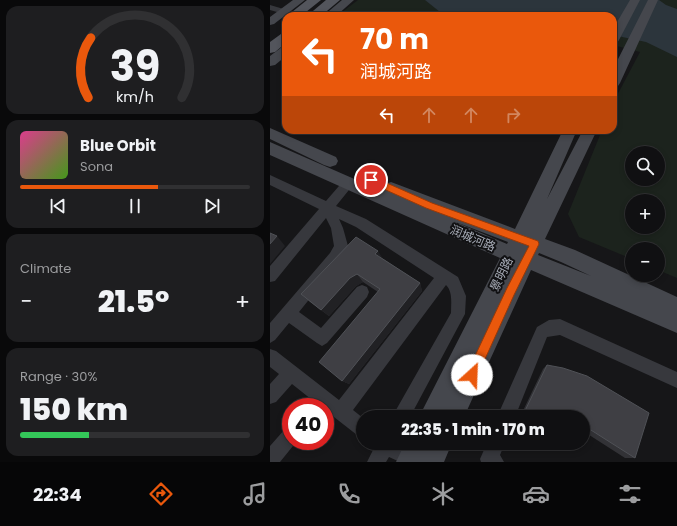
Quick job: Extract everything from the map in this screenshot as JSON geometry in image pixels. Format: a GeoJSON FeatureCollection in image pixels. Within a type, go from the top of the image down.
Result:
{"type":"FeatureCollection","features":[{"type":"Feature","properties":{"kind":"main road"},"geometry":{"type":"LineString","coordinates":[[295,12],[315,0]]}},
{"type":"Feature","properties":{"kind":"main road"},"geometry":{"type":"LineString","coordinates":[[318,12],[334,0]]}},
{"type":"Feature","properties":{"kind":"main road"},"geometry":{"type":"LineString","coordinates":[[270,33],[282,22]]}},
{"type":"Feature","properties":{"kind":"main road"},"geometry":{"type":"LineString","coordinates":[[270,49],[282,40]]}},
{"type":"Feature","properties":{"kind":"street"},"geometry":{"type":"LineString","coordinates":[[291,12],[300,0]]}},
{"type":"Feature","properties":{"kind":"street"},"geometry":{"type":"LineString","coordinates":[[334,12],[349,0]]}},
{"type":"Feature","properties":{"kind":"street"},"geometry":{"type":"LineString","coordinates":[[617,33],[635,0]]}},
{"type":"Feature","properties":{"kind":"street"},"geometry":{"type":"LineString","coordinates":[[617,75],[652,0]]}},
{"type":"Feature","properties":{"kind":"street"},"geometry":{"type":"LineString","coordinates":[[270,7],[282,13]]}},
{"type":"Feature","properties":{"kind":"street"},"geometry":{"type":"LineString","coordinates":[[270,22],[282,18]]}},
{"type":"Feature","properties":{"kind":"street"},"geometry":{"type":"LineString","coordinates":[[270,62],[282,53]]}},
{"type":"Feature","properties":{"kind":"street","name":"润城河路"},"geometry":{"type":"LineString","coordinates":[[270,133],[523,249],[562,273],[677,323]]}},
{"type":"Feature","properties":{"kind":"street","name":"景明路"},"geometry":{"type":"LineString","coordinates":[[455,410],[507,298],[523,249],[568,134]]}},
{"type":"Feature","properties":{"kind":"street","name":"景明路"},"geometry":{"type":"LineString","coordinates":[[435,410],[588,134]]}},
{"type":"Feature","properties":{"kind":"street","name":"润城河路"},"geometry":{"type":"LineString","coordinates":[[270,148],[349,182],[424,217],[523,249],[568,256],[677,307]]}},
{"type":"Feature","properties":{"kind":"street"},"geometry":{"type":"LineString","coordinates":[[270,180],[361,223],[452,282],[459,296],[458,314],[405,410]]}},
{"type":"Feature","properties":{"kind":"street"},"geometry":{"type":"LineString","coordinates":[[270,276],[349,182]]}},
{"type":"Feature","properties":{"kind":"street"},"geometry":{"type":"LineString","coordinates":[[270,335],[335,257],[341,246],[337,228],[328,207]]}},
{"type":"Feature","properties":{"kind":"street"},"geometry":{"type":"LineString","coordinates":[[341,412],[444,276]]}},
{"type":"Feature","properties":{"kind":"street"},"geometry":{"type":"LineString","coordinates":[[288,314],[322,338],[362,292]]}},
{"type":"Feature","properties":{"kind":"street"},"geometry":{"type":"LineString","coordinates":[[509,410],[534,348],[542,332],[549,328],[560,327],[677,380]]}},
{"type":"Feature","properties":{"kind":"street"},"geometry":{"type":"LineString","coordinates":[[270,357],[291,373],[314,398]]}},
{"type":"Feature","properties":{"kind":"street"},"geometry":{"type":"LineString","coordinates":[[270,396],[291,373]]}},
{"type":"Feature","properties":{"kind":"street"},"geometry":{"type":"LineString","coordinates":[[334,409],[341,412],[356,424]]}},
{"type":"Feature","properties":{"kind":"street"},"geometry":{"type":"LineString","coordinates":[[270,460],[282,446]]}},
{"type":"Feature","properties":{"kind":"street"},"geometry":{"type":"LineString","coordinates":[[376,462],[381,450]]}},
{"type":"Feature","properties":{"kind":"street"},"geometry":{"type":"LineString","coordinates":[[400,450],[417,456],[428,450]]}},
{"type":"Feature","properties":{"kind":"street"},"geometry":{"type":"LineString","coordinates":[[493,450],[489,458],[495,462]]}},
{"type":"Feature","properties":{"kind":"shaded area"},"geometry":{"type":"Polygon","coordinates":[[[358,0],[677,0],[677,278],[665,273],[665,242],[625,242],[625,256],[579,237],[568,214],[600,134],[617,134],[617,95],[640,52],[617,46],[617,12],[342,12],[358,0]]]}},
{"type":"Feature","properties":{"kind":"shaded area"},"geometry":{"type":"Polygon","coordinates":[[[425,0],[659,0],[666,5],[677,9],[677,57],[646,42],[617,36],[617,12],[440,12],[425,0]]]}},
{"type":"Feature","properties":{"kind":"building"},"geometry":{"type":"Polygon","coordinates":[[[270,233],[277,236],[270,244],[270,233]]]}},
{"type":"Feature","properties":{"kind":"building"},"geometry":{"type":"Polygon","coordinates":[[[356,237],[378,251],[375,254],[420,283],[342,381],[319,362],[380,289],[357,274],[350,278],[321,310],[301,294],[356,237]]]}},
{"type":"Feature","properties":{"kind":"building"},"geometry":{"type":"Polygon","coordinates":[[[547,365],[563,368],[587,376],[649,413],[635,458],[590,429],[590,410],[525,410],[547,365]]]}},
{"type":"Feature","properties":{"kind":"route"},"geometry":{"type":"LineString","coordinates":[[371,180],[429,205],[535,244],[510,292],[472,375]]}}]}
